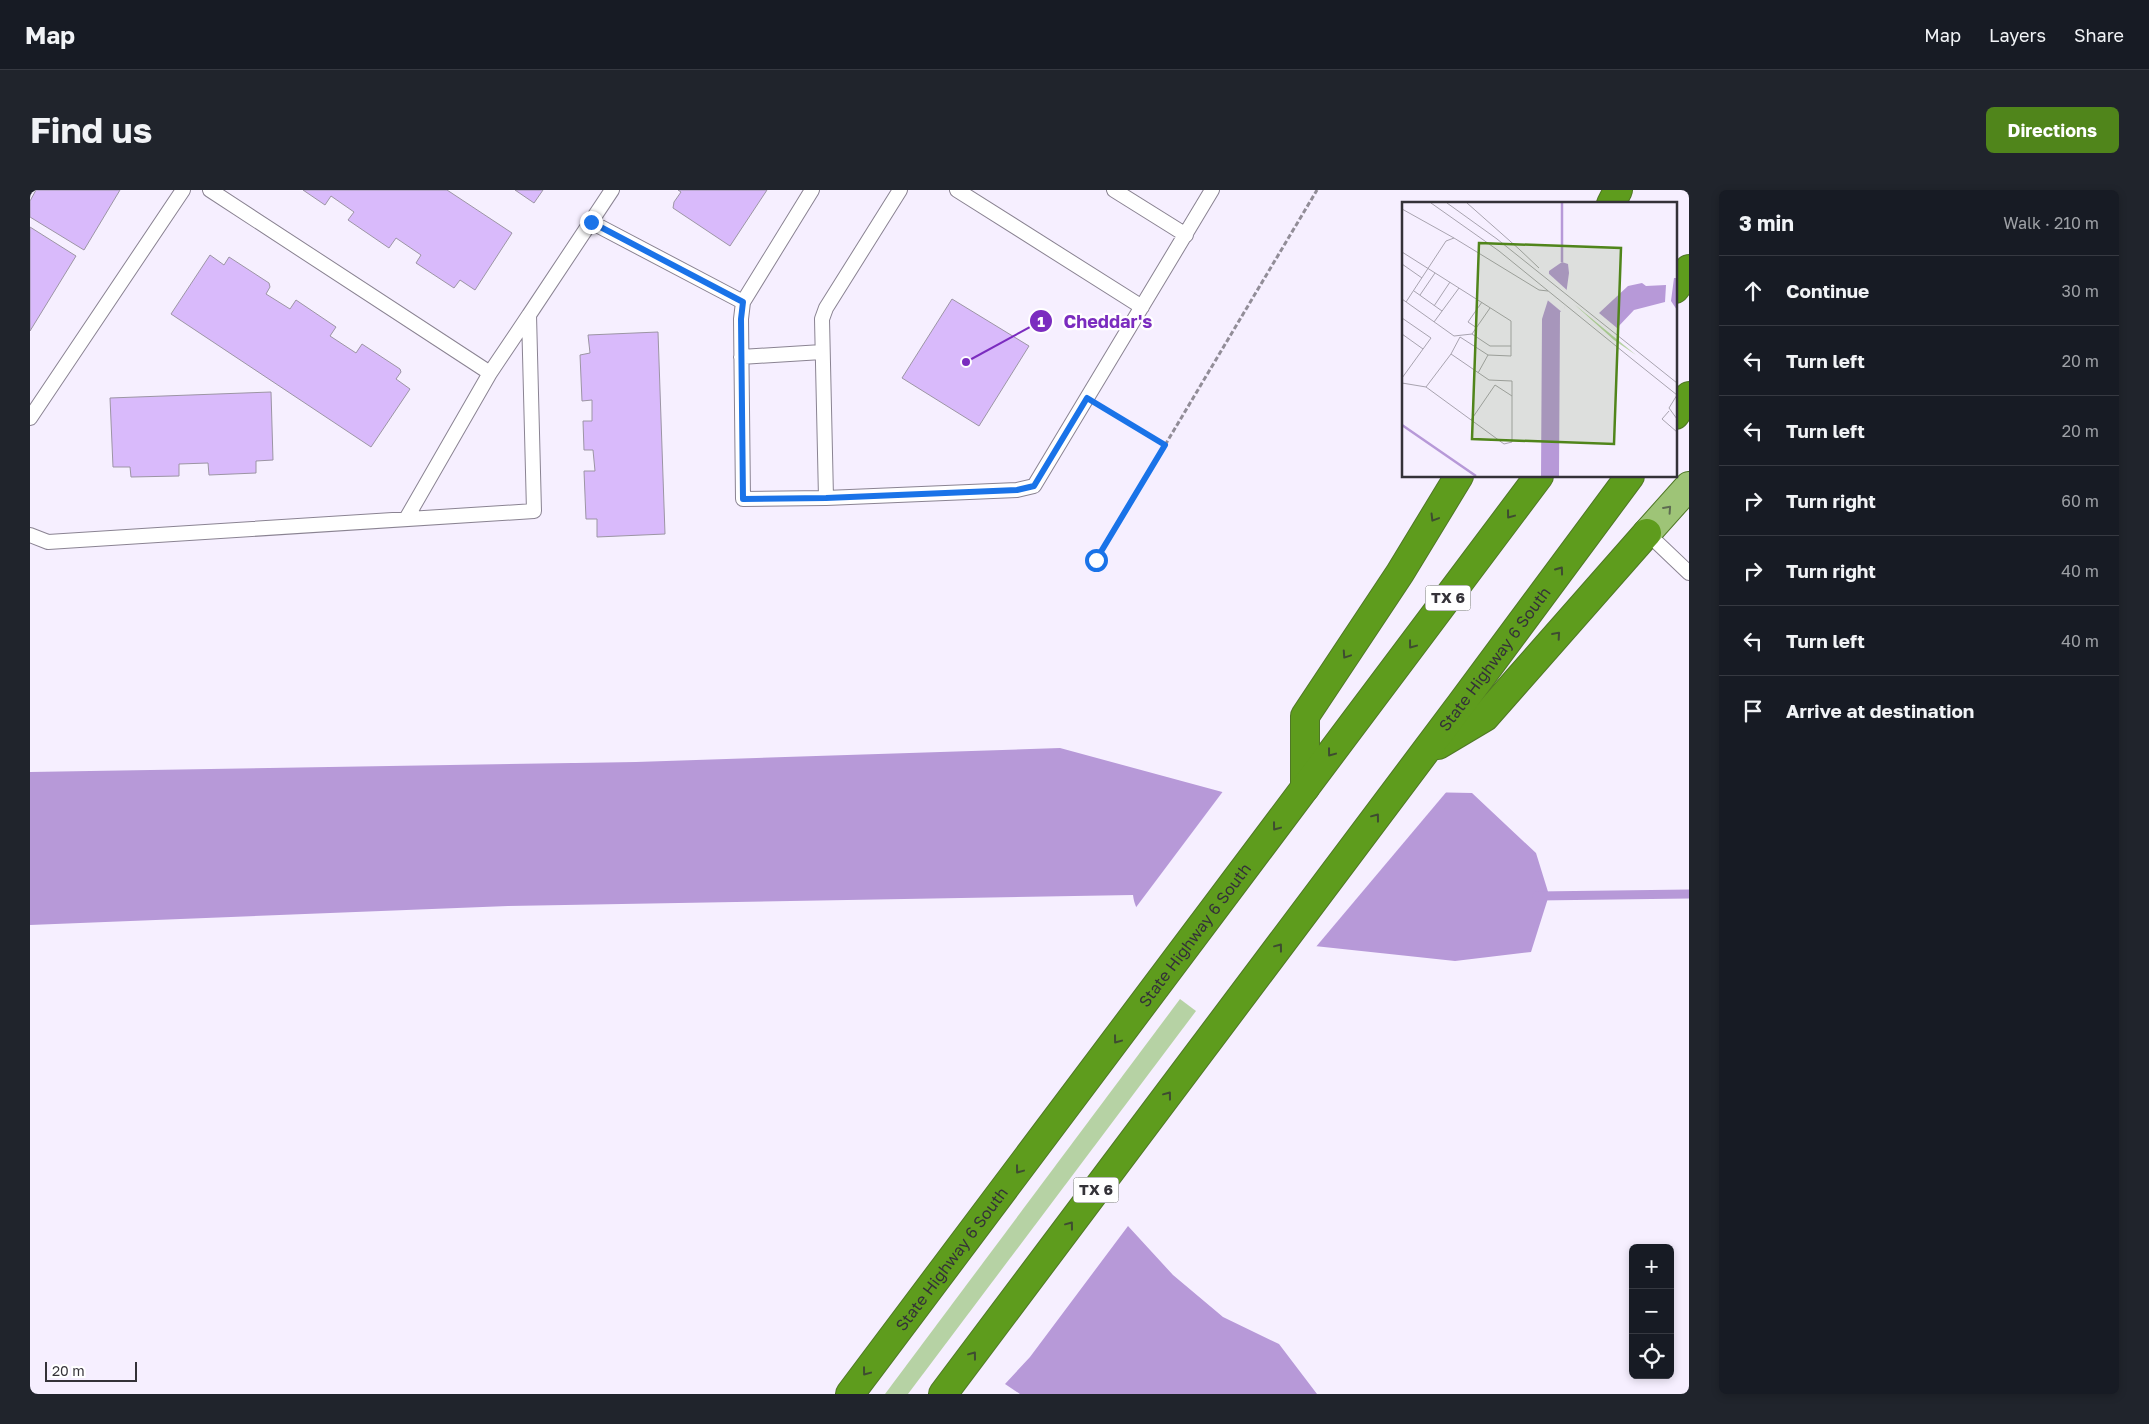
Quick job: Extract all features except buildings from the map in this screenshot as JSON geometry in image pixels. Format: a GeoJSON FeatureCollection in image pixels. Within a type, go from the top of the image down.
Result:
{"type":"FeatureCollection","features":[{"type":"Feature","properties":{"kind":"highway"},"geometry":{"type":"LineString","coordinates":[[1612,202],[1618,190]]}},
{"type":"Feature","properties":{"kind":"highway"},"geometry":{"type":"LineString","coordinates":[[1676,288],[1689,270]]}},
{"type":"Feature","properties":{"kind":"highway"},"geometry":{"type":"LineString","coordinates":[[1676,414],[1689,396]]}},
{"type":"Feature","properties":{"kind":"highway"},"geometry":{"type":"LineString","coordinates":[[1305,788],[1305,716],[1395,581],[1458,478]]}},
{"type":"Feature","properties":{"kind":"highway","name":"State Highway 6 South"},"geometry":{"type":"LineString","coordinates":[[850,1394],[1538,478]]}},
{"type":"Feature","properties":{"kind":"highway","name":"State Highway 6 South"},"geometry":{"type":"LineString","coordinates":[[944,1394],[1426,752],[1629,478]]}},
{"type":"Feature","properties":{"kind":"highway"},"geometry":{"type":"LineString","coordinates":[[1426,752],[1485,717],[1647,533]]}},
{"type":"Feature","properties":{"kind":"main road"},"geometry":{"type":"LineString","coordinates":[[1647,533],[1689,486]]}},
{"type":"Feature","properties":{"kind":"lane"},"geometry":{"type":"LineString","coordinates":[[30,418],[184,190]]}},
{"type":"Feature","properties":{"kind":"lane"},"geometry":{"type":"LineString","coordinates":[[210,190],[490,372]]}},
{"type":"Feature","properties":{"kind":"lane"},"geometry":{"type":"LineString","coordinates":[[406,519],[490,372],[612,190]]}},
{"type":"Feature","properties":{"kind":"lane"},"geometry":{"type":"LineString","coordinates":[[812,190],[743,302],[741,319],[743,499],[826,498],[1017,490],[1034,486],[1212,190]]}},
{"type":"Feature","properties":{"kind":"lane"},"geometry":{"type":"LineString","coordinates":[[826,498],[822,319],[826,308],[900,190]]}},
{"type":"Feature","properties":{"kind":"lane"},"geometry":{"type":"LineString","coordinates":[[957,190],[972,194],[1142,308]]}},
{"type":"Feature","properties":{"kind":"lane"},"geometry":{"type":"LineString","coordinates":[[1114,190],[1186,235]]}},
{"type":"Feature","properties":{"kind":"lane"},"geometry":{"type":"LineString","coordinates":[[591,222],[743,302]]}},
{"type":"Feature","properties":{"kind":"lane"},"geometry":{"type":"LineString","coordinates":[[30,536],[48,542],[534,511],[530,315]]}},
{"type":"Feature","properties":{"kind":"lane"},"geometry":{"type":"LineString","coordinates":[[742,357],[822,352]]}},
{"type":"Feature","properties":{"kind":"lane"},"geometry":{"type":"LineString","coordinates":[[1647,533],[1689,573]]}},
{"type":"Feature","properties":{"kind":"path"},"geometry":{"type":"LineString","coordinates":[[1096,560],[1317,190]]}},
{"type":"Feature","properties":{"kind":"path"},"geometry":{"type":"LineString","coordinates":[[1087,398],[1165,445]]}},
{"type":"Feature","properties":{"kind":"green space"},"geometry":{"type":"Polygon","coordinates":[[[1180,999],[1196,1011],[908,1394],[885,1394],[1180,999]]]}},
{"type":"Feature","properties":{"kind":"shaded area"},"geometry":{"type":"Polygon","coordinates":[[[1060,748],[1226,793],[1273,789],[1472,793],[1536,853],[1549,895],[1531,952],[1455,961],[1157,929],[1141,915],[1133,895],[508,906],[30,925],[30,772],[636,762],[1060,748]]]}},
{"type":"Feature","properties":{"kind":"shaded area"},"geometry":{"type":"Polygon","coordinates":[[[1128,1226],[1173,1275],[1223,1317],[1279,1344],[1317,1394],[1020,1394],[1005,1384],[1030,1357],[1128,1226]]]}},
{"type":"Feature","properties":{"kind":"pier"},"geometry":{"type":"Polygon","coordinates":[[[1273,786],[1448,790],[1315,948],[1156,931],[1140,920],[1134,910],[1224,790],[1273,786]]]}},
{"type":"Feature","properties":{"kind":"waterway"},"geometry":{"type":"LineString","coordinates":[[1537,896],[1689,894]]}},
{"type":"Feature","properties":{"kind":"place","name":"Cheddar's"},"geometry":{"type":"Point","coordinates":[966,362]}},
{"type":"Feature","properties":{"kind":"route"},"geometry":{"type":"LineString","coordinates":[[591,222],[743,302],[741,319],[743,499],[826,498],[1017,490],[1034,486],[1087,398],[1165,445],[1096,560]]}}]}
